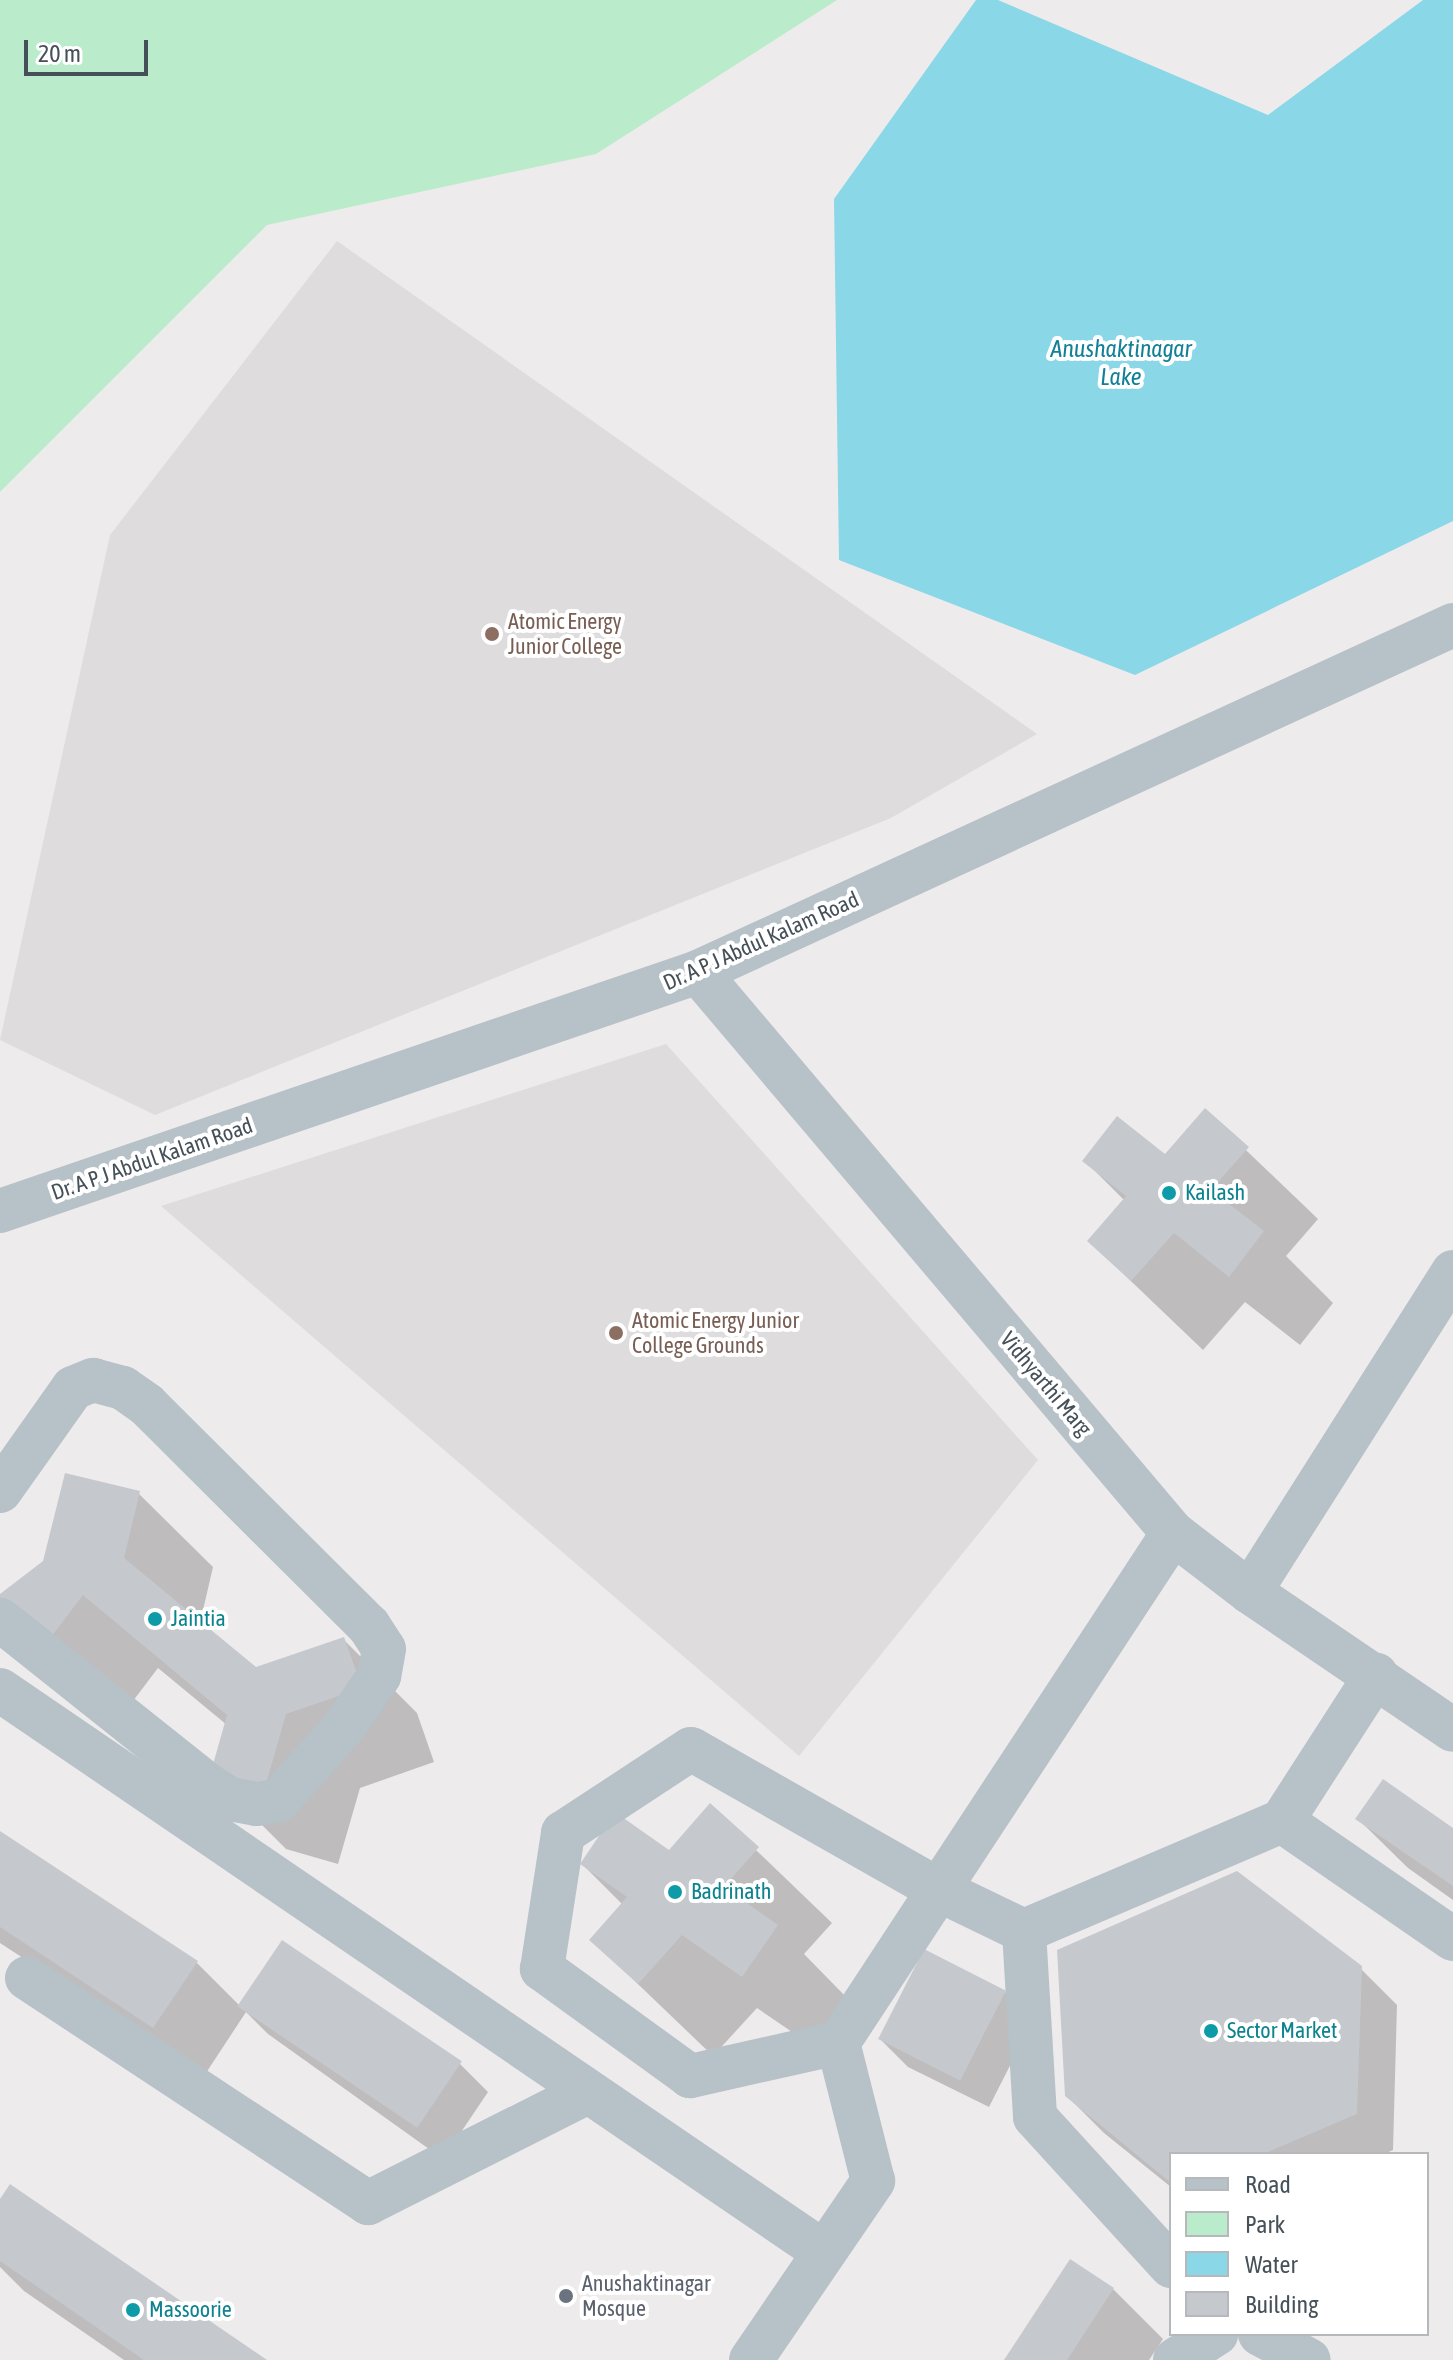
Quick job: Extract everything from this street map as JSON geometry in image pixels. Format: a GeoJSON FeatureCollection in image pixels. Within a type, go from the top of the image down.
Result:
{"type":"FeatureCollection","features":[{"type":"Feature","properties":{"kind":"street","name":"Dr. A P J Abdul Kalam Road"},"geometry":{"type":"LineString","coordinates":[[0,1211],[698,972],[1453,625]]}},
{"type":"Feature","properties":{"kind":"street","name":"Vidhyarthi Marg"},"geometry":{"type":"LineString","coordinates":[[698,972],[1173,1533],[1250,1592],[1453,1730]]}},
{"type":"Feature","properties":{"kind":"street"},"geometry":{"type":"LineString","coordinates":[[1250,1592],[1453,1272]]}},
{"type":"Feature","properties":{"kind":"street"},"geometry":{"type":"LineString","coordinates":[[0,1491],[73,1388],[93,1380],[123,1388],[147,1405],[369,1626],[384,1649],[379,1676],[347,1723],[278,1801],[256,1804],[230,1799],[209,1786],[0,1620]]}},
{"type":"Feature","properties":{"kind":"street"},"geometry":{"type":"LineString","coordinates":[[1173,1533],[939,1890],[838,2043],[690,2076],[542,1969],[563,1833],[691,1749],[939,1890],[1024,1931],[1282,1821],[1376,1675]]}},
{"type":"Feature","properties":{"kind":"street"},"geometry":{"type":"LineString","coordinates":[[0,1690],[824,2252]]}},
{"type":"Feature","properties":{"kind":"street"},"geometry":{"type":"LineString","coordinates":[[1282,1821],[1453,1939]]}},
{"type":"Feature","properties":{"kind":"street"},"geometry":{"type":"LineString","coordinates":[[1024,1931],[1035,2117],[1169,2264]]}},
{"type":"Feature","properties":{"kind":"street"},"geometry":{"type":"LineString","coordinates":[[27,1978],[368,2203],[588,2092]]}},
{"type":"Feature","properties":{"kind":"street"},"geometry":{"type":"LineString","coordinates":[[751,2360],[873,2181],[838,2043]]}},
{"type":"Feature","properties":{"kind":"street"},"geometry":{"type":"LineString","coordinates":[[1175,2360],[1213,2336]]}},
{"type":"Feature","properties":{"kind":"street"},"geometry":{"type":"LineString","coordinates":[[1264,2336],[1309,2360]]}},
{"type":"Feature","properties":{"kind":"shaded area","name":"Atomic Energy Junior College"},"geometry":{"type":"Polygon","coordinates":[[[337,241],[1037,734],[891,818],[155,1115],[0,1040],[110,535],[337,241]]]}},
{"type":"Feature","properties":{"kind":"shaded area","name":"Atomic Energy Junior College Grounds"},"geometry":{"type":"Polygon","coordinates":[[[666,1044],[1038,1460],[799,1756],[161,1206],[666,1044]]]}},
{"type":"Feature","properties":{"kind":"green space"},"geometry":{"type":"Polygon","coordinates":[[[0,0],[837,0],[596,154],[267,225],[0,492],[0,0]]]}},
{"type":"Feature","properties":{"kind":"water","name":"Anushaktinagar Lake"},"geometry":{"type":"Polygon","coordinates":[[[976,0],[998,0],[1268,115],[1423,0],[1453,0],[1453,521],[1135,675],[839,560],[834,199],[976,0]]]}},
{"type":"Feature","properties":{"kind":"building","name":"Kailash"},"geometry":{"type":"Polygon","coordinates":[[[1205,1108],[1249,1147],[1211,1190],[1264,1231],[1229,1277],[1174,1233],[1131,1281],[1087,1241],[1126,1196],[1082,1161],[1117,1116],[1165,1154],[1205,1108]]]}},
{"type":"Feature","properties":{"kind":"building","name":"Jaintia"},"geometry":{"type":"Polygon","coordinates":[[[65,1473],[140,1491],[124,1558],[256,1667],[344,1637],[362,1688],[286,1714],[264,1791],[210,1775],[227,1715],[83,1595],[42,1649],[0,1601],[0,1594],[43,1561],[65,1473]]]}},
{"type":"Feature","properties":{"kind":"building"},"geometry":{"type":"Polygon","coordinates":[[[1383,1779],[1453,1828],[1453,1886],[1355,1819],[1383,1779]]]}},
{"type":"Feature","properties":{"kind":"building","name":"Badrinath"},"geometry":{"type":"Polygon","coordinates":[[[710,1803],[759,1847],[724,1887],[778,1925],[742,1977],[682,1935],[638,1984],[589,1940],[627,1897],[580,1864],[615,1812],[669,1850],[710,1803]]]}},
{"type":"Feature","properties":{"kind":"building"},"geometry":{"type":"Polygon","coordinates":[[[0,1831],[198,1961],[153,2028],[0,1927],[0,1831]]]}},
{"type":"Feature","properties":{"kind":"building","name":"Sector Market"},"geometry":{"type":"Polygon","coordinates":[[[1237,1871],[1362,1966],[1357,2114],[1268,2152],[1169,2152],[1169,2181],[1065,2096],[1057,1950],[1237,1871]]]}},
{"type":"Feature","properties":{"kind":"building"},"geometry":{"type":"Polygon","coordinates":[[[282,1940],[462,2061],[417,2128],[237,2006],[282,1940]]]}},
{"type":"Feature","properties":{"kind":"building"},"geometry":{"type":"Polygon","coordinates":[[[924,1949],[1006,1991],[960,2081],[878,2039],[924,1949]]]}},
{"type":"Feature","properties":{"kind":"building","name":"Massoorie"},"geometry":{"type":"Polygon","coordinates":[[[10,2184],[267,2360],[144,2360],[0,2261],[0,2199],[10,2184]]]}},
{"type":"Feature","properties":{"kind":"building"},"geometry":{"type":"Polygon","coordinates":[[[1070,2259],[1114,2288],[1067,2360],[1004,2360],[1070,2259]]]}},
{"type":"Feature","properties":{"kind":"place","name":"Atomic Energy Junior College"},"geometry":{"type":"Point","coordinates":[492,634]}},
{"type":"Feature","properties":{"kind":"place","name":"Kailash"},"geometry":{"type":"Point","coordinates":[1169,1193]}},
{"type":"Feature","properties":{"kind":"place","name":"Atomic Energy Junior College Grounds"},"geometry":{"type":"Point","coordinates":[616,1333]}},
{"type":"Feature","properties":{"kind":"place","name":"Jaintia"},"geometry":{"type":"Point","coordinates":[155,1619]}},
{"type":"Feature","properties":{"kind":"place","name":"Badrinath"},"geometry":{"type":"Point","coordinates":[675,1892]}},
{"type":"Feature","properties":{"kind":"place","name":"Sector Market"},"geometry":{"type":"Point","coordinates":[1211,2031]}},
{"type":"Feature","properties":{"kind":"place","name":"Anushaktinagar Mosque"},"geometry":{"type":"Point","coordinates":[566,2296]}},
{"type":"Feature","properties":{"kind":"place","name":"Massoorie"},"geometry":{"type":"Point","coordinates":[133,2310]}}]}
